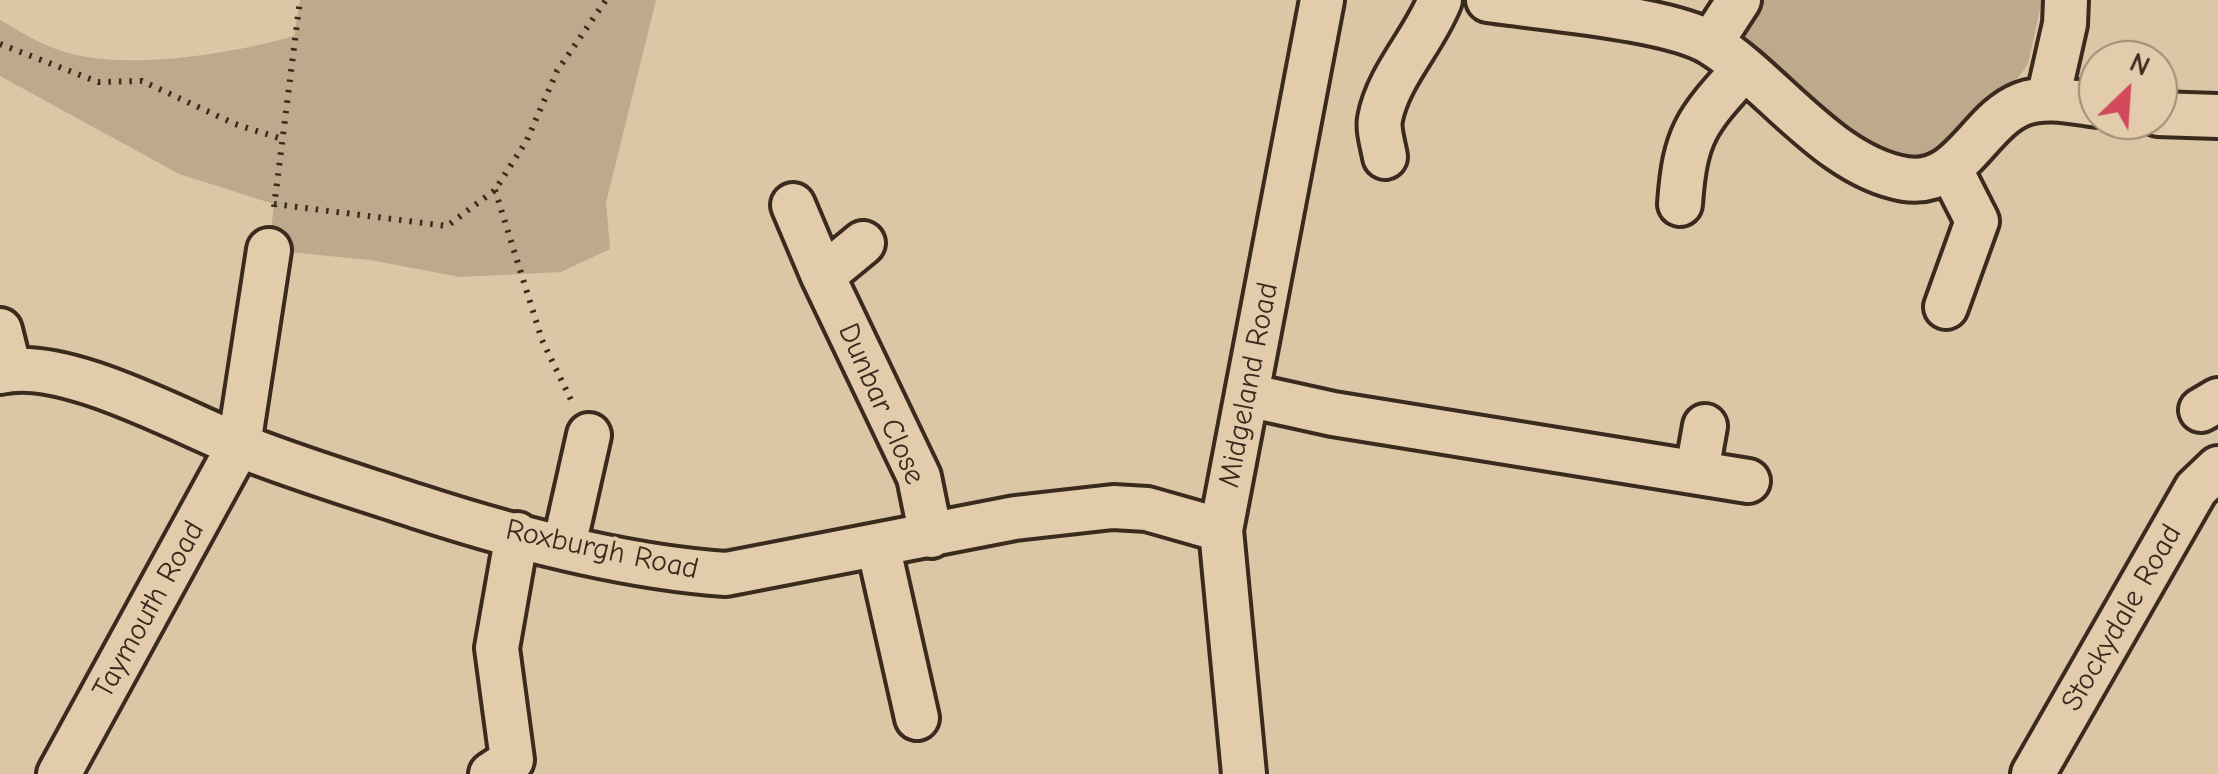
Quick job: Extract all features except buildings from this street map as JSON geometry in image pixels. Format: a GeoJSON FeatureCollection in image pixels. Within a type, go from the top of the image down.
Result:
{"type":"FeatureCollection","features":[{"type":"Feature","properties":{"kind":"street","name":"Midgeland Road"},"geometry":{"type":"LineString","coordinates":[[1244,774],[1222,530],[1322,0]]}},
{"type":"Feature","properties":{"kind":"street"},"geometry":{"type":"LineString","coordinates":[[1385,157],[1379,122],[1389,92],[1440,0]]}},
{"type":"Feature","properties":{"kind":"street"},"geometry":{"type":"LineString","coordinates":[[1488,0],[1671,30],[1727,56],[1831,141],[1888,174],[1924,180],[1950,168],[2009,111],[2048,99],[2078,103]]}},
{"type":"Feature","properties":{"kind":"street"},"geometry":{"type":"LineString","coordinates":[[1680,204],[1684,152],[1727,56],[1738,0]]}},
{"type":"Feature","properties":{"kind":"street"},"geometry":{"type":"LineString","coordinates":[[2048,99],[2065,24],[2066,0]]}},
{"type":"Feature","properties":{"kind":"street"},"geometry":{"type":"LineString","coordinates":[[2178,119],[2215,127]]}},
{"type":"Feature","properties":{"kind":"street"},"geometry":{"type":"LineString","coordinates":[[1946,307],[1977,221],[1950,168]]}},
{"type":"Feature","properties":{"kind":"street","name":"Dunbar Close"},"geometry":{"type":"LineString","coordinates":[[794,205],[823,276],[919,476],[931,536]]}},
{"type":"Feature","properties":{"kind":"street"},"geometry":{"type":"LineString","coordinates":[[823,276],[863,243]]}},
{"type":"Feature","properties":{"kind":"street"},"geometry":{"type":"LineString","coordinates":[[239,446],[269,250]]}},
{"type":"Feature","properties":{"kind":"street","name":"Roxburgh Road"},"geometry":{"type":"LineString","coordinates":[[3,358],[85,380],[239,446],[421,508],[564,546],[692,572],[726,574],[1014,518],[1113,507],[1146,509],[1222,530]]}},
{"type":"Feature","properties":{"kind":"street"},"geometry":{"type":"LineString","coordinates":[[1247,395],[1334,414],[1748,481]]}},
{"type":"Feature","properties":{"kind":"street"},"geometry":{"type":"LineString","coordinates":[[1697,471],[1706,426]]}},
{"type":"Feature","properties":{"kind":"street"},"geometry":{"type":"LineString","coordinates":[[564,546],[590,435]]}},
{"type":"Feature","properties":{"kind":"street","name":"Taymouth Road"},"geometry":{"type":"LineString","coordinates":[[59,774],[239,446]]}},
{"type":"Feature","properties":{"kind":"street","name":"Stockydale Road"},"geometry":{"type":"LineString","coordinates":[[2033,774],[2196,489],[2218,468]]}},
{"type":"Feature","properties":{"kind":"street"},"geometry":{"type":"LineString","coordinates":[[509,769],[497,648],[517,534]]}},
{"type":"Feature","properties":{"kind":"street"},"geometry":{"type":"LineString","coordinates":[[878,545],[917,718]]}},
{"type":"Feature","properties":{"kind":"path"},"geometry":{"type":"LineString","coordinates":[[269,250],[300,0]]}},
{"type":"Feature","properties":{"kind":"path"},"geometry":{"type":"LineString","coordinates":[[274,204],[447,226],[495,190],[528,140],[557,72],[606,0]]}},
{"type":"Feature","properties":{"kind":"path"},"geometry":{"type":"LineString","coordinates":[[0,44],[98,82],[142,80],[234,124],[282,138]]}},
{"type":"Feature","properties":{"kind":"path"},"geometry":{"type":"LineString","coordinates":[[495,190],[542,340],[590,435]]}},
{"type":"Feature","properties":{"kind":"shaded area"},"geometry":{"type":"Polygon","coordinates":[[[300,0],[656,0],[606,203],[610,249],[561,272],[460,277],[370,260],[269,250],[274,204],[179,174],[0,76],[0,20],[49,46],[82,56],[111,60],[175,58],[294,36],[300,0]]]}},
{"type":"Feature","properties":{"kind":"shaded area"},"geometry":{"type":"Polygon","coordinates":[[[1751,0],[2042,0],[2028,64],[2011,87],[1922,159],[1893,152],[1843,130],[1732,47],[1751,0]]]}}]}
